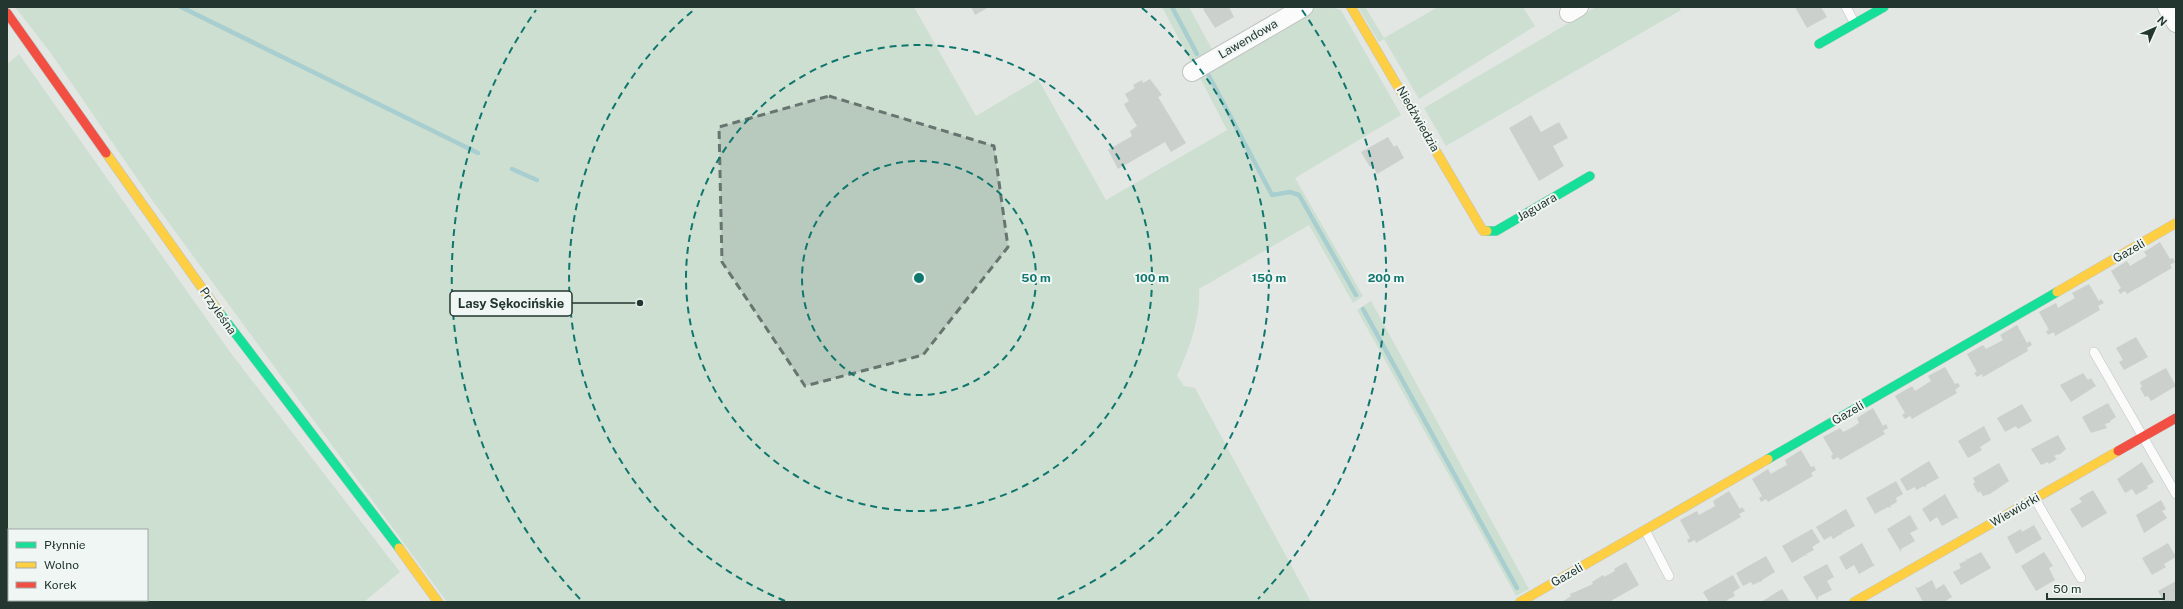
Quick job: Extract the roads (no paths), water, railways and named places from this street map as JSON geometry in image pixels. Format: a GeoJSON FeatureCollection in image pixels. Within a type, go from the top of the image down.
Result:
{"type":"FeatureCollection","features":[{"type":"Feature","properties":{"kind":"street","name":"Lawendowa"},"geometry":{"type":"LineString","coordinates":[[1192,72],[1304,7]]}},
{"type":"Feature","properties":{"kind":"street","name":"Niedźwiedzia"},"geometry":{"type":"LineString","coordinates":[[1351,7],[1483,231]]}},
{"type":"Feature","properties":{"kind":"street"},"geometry":{"type":"LineString","coordinates":[[1819,44],[1884,7]]}},
{"type":"Feature","properties":{"kind":"street"},"geometry":{"type":"LineString","coordinates":[[2167,7],[2176,23]]}},
{"type":"Feature","properties":{"kind":"street","name":"Przyleśna"},"geometry":{"type":"LineString","coordinates":[[7,13],[235,334],[418,573],[438,602]]}},
{"type":"Feature","properties":{"kind":"street","name":"Jaguara"},"geometry":{"type":"LineString","coordinates":[[1483,231],[1496,231],[1590,176]]}},
{"type":"Feature","properties":{"kind":"street","name":"Gazeli"},"geometry":{"type":"LineString","coordinates":[[1520,602],[2176,223]]}},
{"type":"Feature","properties":{"kind":"street","name":"Wiewiórki"},"geometry":{"type":"LineString","coordinates":[[1854,602],[2176,418]]}},
{"type":"Feature","properties":{"kind":"lane"},"geometry":{"type":"LineString","coordinates":[[1846,7],[1855,24]]}},
{"type":"Feature","properties":{"kind":"lane"},"geometry":{"type":"LineString","coordinates":[[2094,352],[2144,436],[2176,494]]}},
{"type":"Feature","properties":{"kind":"lane"},"geometry":{"type":"LineString","coordinates":[[2035,499],[2081,578]]}},
{"type":"Feature","properties":{"kind":"lane"},"geometry":{"type":"LineString","coordinates":[[1645,530],[1669,576]]}},
{"type":"Feature","properties":{"kind":"waterway"},"geometry":{"type":"LineString","coordinates":[[181,7],[478,153]]}},
{"type":"Feature","properties":{"kind":"waterway"},"geometry":{"type":"LineString","coordinates":[[1172,7],[1197,54]]}},
{"type":"Feature","properties":{"kind":"waterway"},"geometry":{"type":"LineString","coordinates":[[1209,76],[1272,195],[1290,192],[1299,195],[1356,295]]}},
{"type":"Feature","properties":{"kind":"waterway"},"geometry":{"type":"LineString","coordinates":[[512,169],[537,180]]}},
{"type":"Feature","properties":{"kind":"waterway"},"geometry":{"type":"LineString","coordinates":[[1363,309],[1517,588]]}},
{"type":"Feature","properties":{"kind":"place","name":"Lasy Sękocińskie"},"geometry":{"type":"Point","coordinates":[640,303]}}]}
